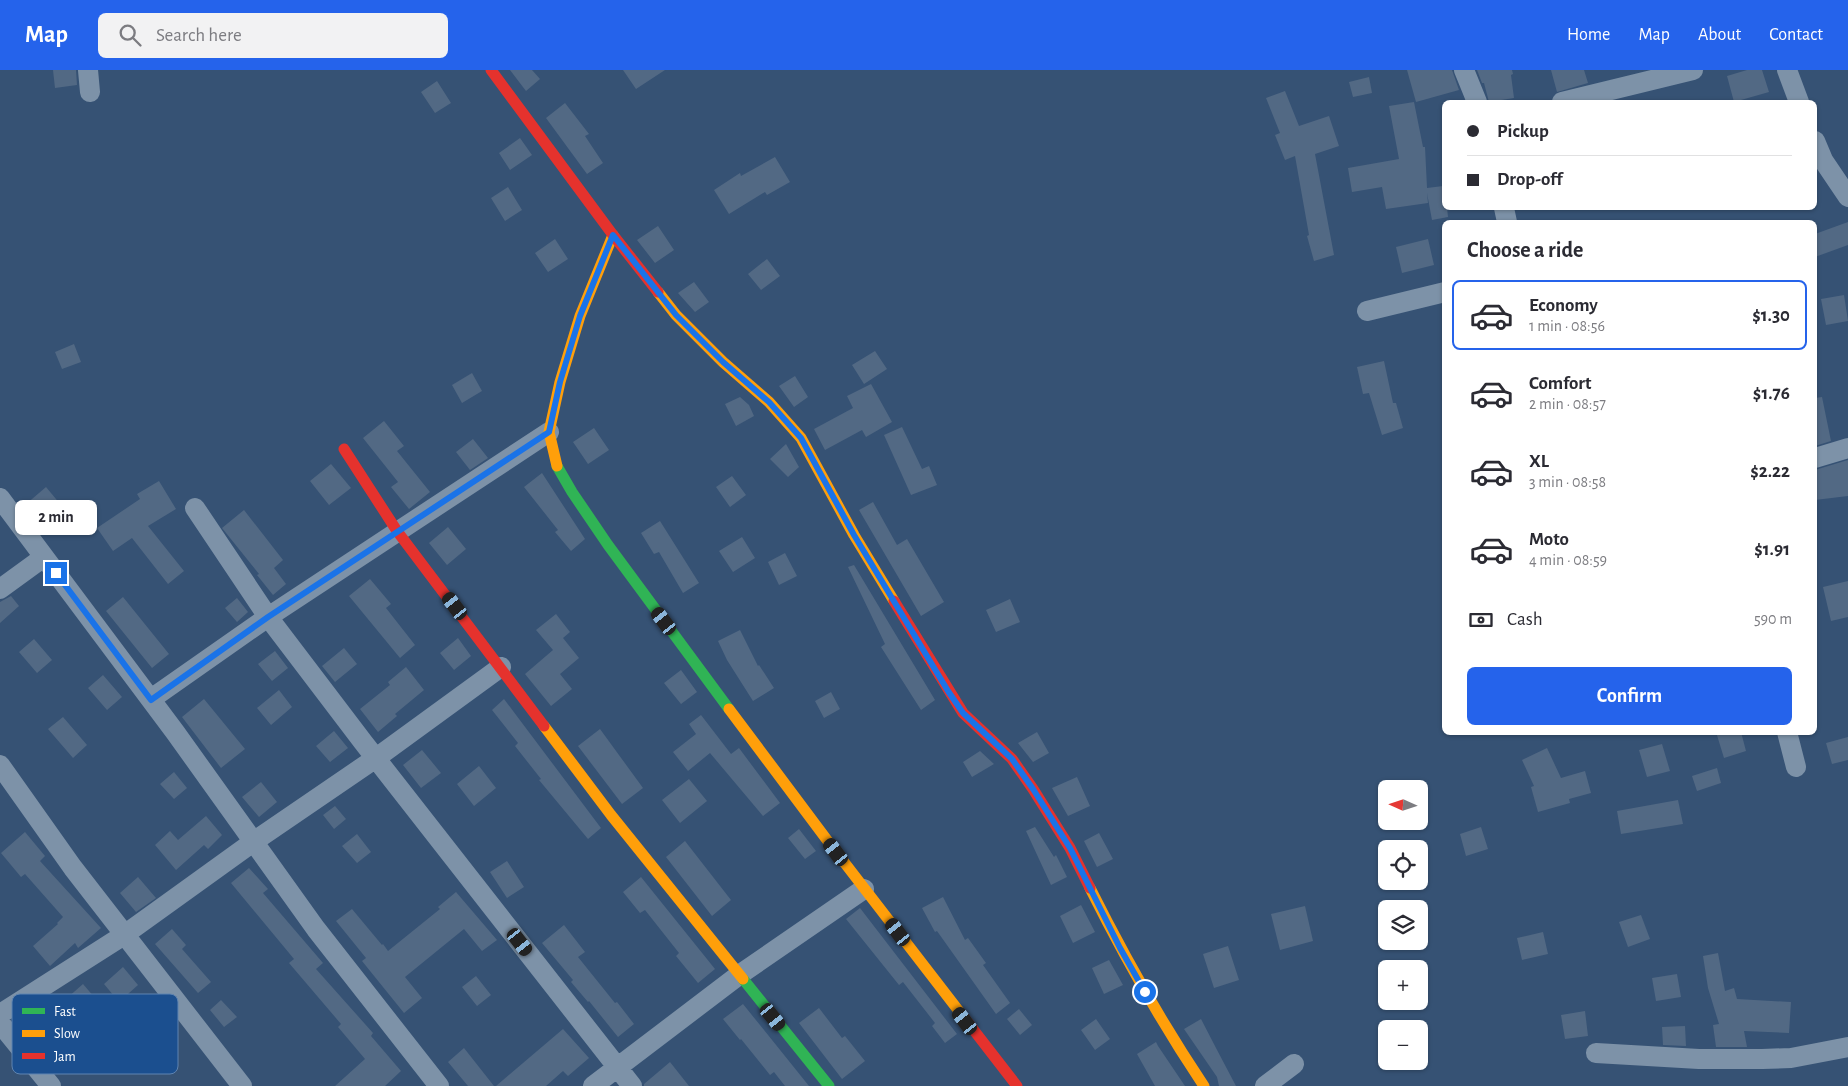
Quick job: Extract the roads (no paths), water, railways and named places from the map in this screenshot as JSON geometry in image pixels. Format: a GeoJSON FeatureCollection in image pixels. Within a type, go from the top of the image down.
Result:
{"type":"FeatureCollection","features":[{"type":"Feature","properties":{"kind":"street"},"geometry":{"type":"LineString","coordinates":[[88,70],[90,92]]}},
{"type":"Feature","properties":{"kind":"street"},"geometry":{"type":"LineString","coordinates":[[491,70],[613,235],[676,315],[723,362],[769,402],[801,438],[854,535],[948,691],[963,713],[1012,759],[1070,848],[1120,948],[1161,1021],[1204,1086]]}},
{"type":"Feature","properties":{"kind":"street"},"geometry":{"type":"LineString","coordinates":[[1464,70],[1476,100]]}},
{"type":"Feature","properties":{"kind":"street"},"geometry":{"type":"LineString","coordinates":[[1567,100],[1625,78],[1693,70]]}},
{"type":"Feature","properties":{"kind":"street"},"geometry":{"type":"LineString","coordinates":[[1787,70],[1798,100]]}},
{"type":"Feature","properties":{"kind":"street"},"geometry":{"type":"LineString","coordinates":[[1817,146],[1823,160],[1848,198]]}},
{"type":"Feature","properties":{"kind":"street"},"geometry":{"type":"LineString","coordinates":[[613,235],[580,316],[560,382],[549,432],[557,465],[572,492],[608,545],[864,888],[1017,1086]]}},
{"type":"Feature","properties":{"kind":"street"},"geometry":{"type":"LineString","coordinates":[[1367,311],[1442,293]]}},
{"type":"Feature","properties":{"kind":"street"},"geometry":{"type":"LineString","coordinates":[[151,700],[268,617],[549,432]]}},
{"type":"Feature","properties":{"kind":"street"},"geometry":{"type":"LineString","coordinates":[[1817,457],[1848,448]]}},
{"type":"Feature","properties":{"kind":"street"},"geometry":{"type":"LineString","coordinates":[[344,449],[397,531],[611,815],[829,1086]]}},
{"type":"Feature","properties":{"kind":"street"},"geometry":{"type":"LineString","coordinates":[[0,498],[151,700],[316,929],[439,1086]]}},
{"type":"Feature","properties":{"kind":"street"},"geometry":{"type":"LineString","coordinates":[[196,508],[268,617],[632,1086]]}},
{"type":"Feature","properties":{"kind":"street"},"geometry":{"type":"LineString","coordinates":[[0,589],[44,557]]}},
{"type":"Feature","properties":{"kind":"street"},"geometry":{"type":"LineString","coordinates":[[31,994],[124,935],[253,842],[376,758],[501,667]]}},
{"type":"Feature","properties":{"kind":"street"},"geometry":{"type":"LineString","coordinates":[[1788,735],[1796,766]]}},
{"type":"Feature","properties":{"kind":"street"},"geometry":{"type":"LineString","coordinates":[[0,765],[73,868],[170,994]]}},
{"type":"Feature","properties":{"kind":"street"},"geometry":{"type":"LineString","coordinates":[[593,1086],[739,975],[864,888]]}},
{"type":"Feature","properties":{"kind":"street"},"geometry":{"type":"LineString","coordinates":[[178,1004],[242,1086]]}},
{"type":"Feature","properties":{"kind":"street"},"geometry":{"type":"LineString","coordinates":[[0,1014],[12,1006]]}},
{"type":"Feature","properties":{"kind":"street"},"geometry":{"type":"LineString","coordinates":[[0,1023],[12,1038]]}},
{"type":"Feature","properties":{"kind":"street"},"geometry":{"type":"LineString","coordinates":[[1596,1053],[1699,1060],[1791,1058],[1848,1052]]}},
{"type":"Feature","properties":{"kind":"street"},"geometry":{"type":"LineString","coordinates":[[1265,1086],[1294,1064]]}},
{"type":"Feature","properties":{"kind":"street"},"geometry":{"type":"LineString","coordinates":[[41,1074],[51,1086]]}}]}
